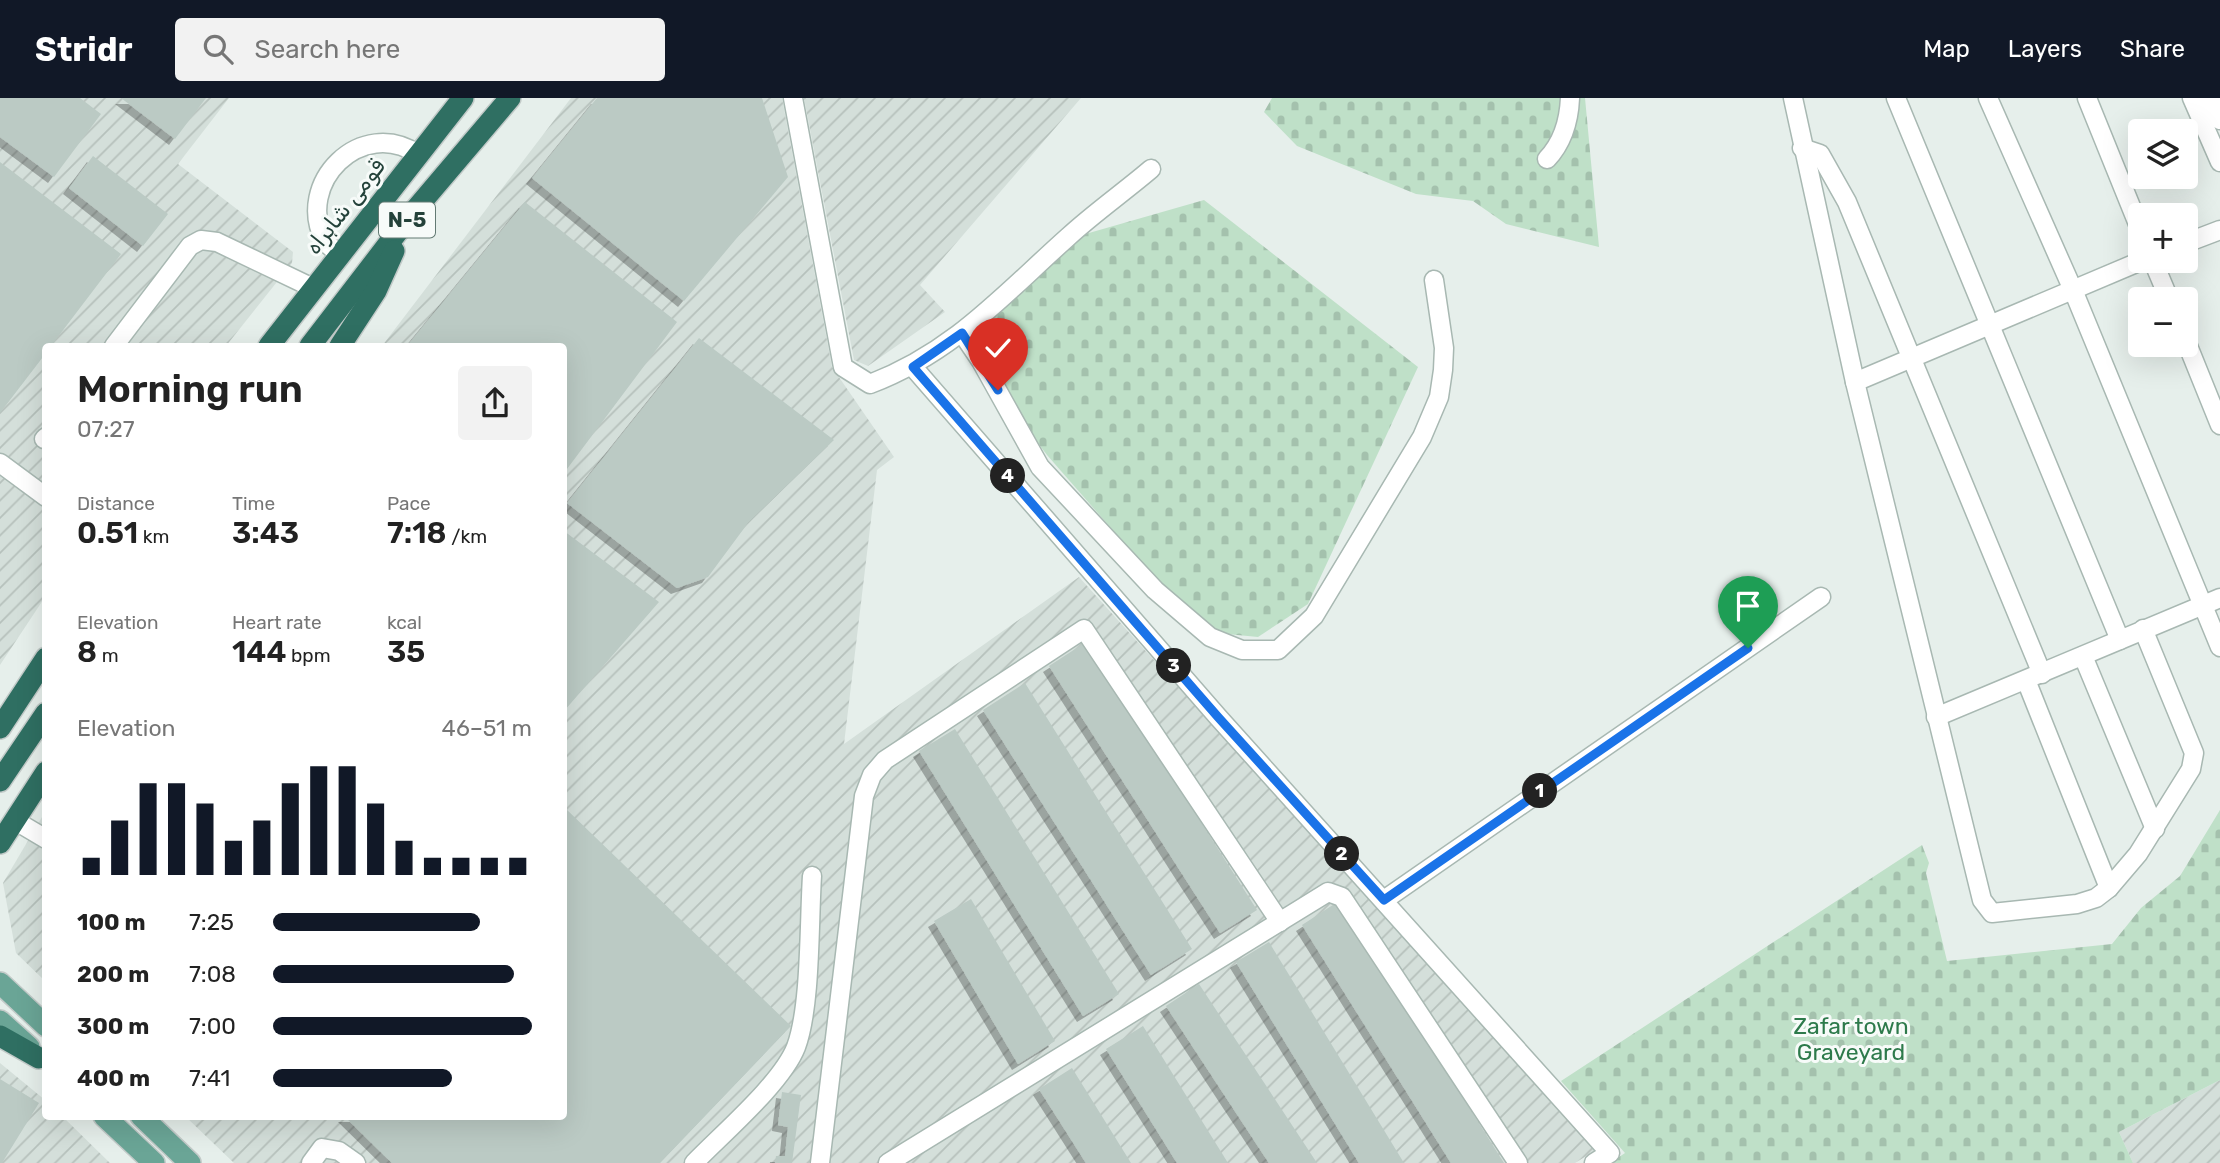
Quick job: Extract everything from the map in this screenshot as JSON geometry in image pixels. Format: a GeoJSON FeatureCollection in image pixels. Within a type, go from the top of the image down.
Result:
{"type":"FeatureCollection","features":[{"type":"Feature","properties":{"kind":"highway","name":"قومی شاہراہ"},"geometry":{"type":"LineString","coordinates":[[271,343],[463,98]]}},
{"type":"Feature","properties":{"kind":"highway","name":"N-5"},"geometry":{"type":"LineString","coordinates":[[312,343],[409,217],[509,98]]}},
{"type":"Feature","properties":{"kind":"highway"},"geometry":{"type":"LineString","coordinates":[[342,343],[376,291],[409,217]]}},
{"type":"Feature","properties":{"kind":"highway"},"geometry":{"type":"LineString","coordinates":[[0,728],[42,664]]}},
{"type":"Feature","properties":{"kind":"highway"},"geometry":{"type":"LineString","coordinates":[[0,781],[42,719]]}},
{"type":"Feature","properties":{"kind":"highway"},"geometry":{"type":"LineString","coordinates":[[0,843],[42,778]]}},
{"type":"Feature","properties":{"kind":"highway"},"geometry":{"type":"LineString","coordinates":[[0,1036],[42,1060]]}},
{"type":"Feature","properties":{"kind":"main road"},"geometry":{"type":"LineString","coordinates":[[0,983],[42,1022]]}},
{"type":"Feature","properties":{"kind":"main road"},"geometry":{"type":"LineString","coordinates":[[0,1021],[42,1060]]}},
{"type":"Feature","properties":{"kind":"main road"},"geometry":{"type":"LineString","coordinates":[[108,1120],[154,1163]]}},
{"type":"Feature","properties":{"kind":"main road"},"geometry":{"type":"LineString","coordinates":[[145,1120],[190,1163]]}},
{"type":"Feature","properties":{"kind":"street"},"geometry":{"type":"LineString","coordinates":[[793,98],[844,367],[870,383],[913,367],[962,333],[1071,234],[1151,169]]}},
{"type":"Feature","properties":{"kind":"street"},"geometry":{"type":"LineString","coordinates":[[1547,159],[1557,149],[1569,120],[1570,98]]}},
{"type":"Feature","properties":{"kind":"street"},"geometry":{"type":"LineString","coordinates":[[1793,98],[1855,382],[1936,717],[1986,908],[1999,914],[2077,904],[2096,898],[2109,888],[2155,830],[2195,760],[2143,629]]}},
{"type":"Feature","properties":{"kind":"street"},"geometry":{"type":"LineString","coordinates":[[1896,98],[2120,640]]}},
{"type":"Feature","properties":{"kind":"street"},"geometry":{"type":"LineString","coordinates":[[1988,98],[2073,290],[2220,647]]}},
{"type":"Feature","properties":{"kind":"street"},"geometry":{"type":"LineString","coordinates":[[2087,98],[2129,203]]}},
{"type":"Feature","properties":{"kind":"street"},"geometry":{"type":"LineString","coordinates":[[2192,98],[2220,162]]}},
{"type":"Feature","properties":{"kind":"street"},"geometry":{"type":"LineString","coordinates":[[2210,98],[2220,120]]}},
{"type":"Feature","properties":{"kind":"street"},"geometry":{"type":"LineString","coordinates":[[341,255],[325,242],[317,211],[323,181],[336,164],[343,156],[371,142],[402,143],[419,155]]}},
{"type":"Feature","properties":{"kind":"street"},"geometry":{"type":"LineString","coordinates":[[1802,148],[1814,150],[1824,159],[1847,202],[1914,358],[2034,677],[2109,888]]}},
{"type":"Feature","properties":{"kind":"street"},"geometry":{"type":"LineString","coordinates":[[2198,238],[2220,230]]}},
{"type":"Feature","properties":{"kind":"street"},"geometry":{"type":"LineString","coordinates":[[116,343],[190,246],[201,240],[217,242],[313,288]]}},
{"type":"Feature","properties":{"kind":"street"},"geometry":{"type":"LineString","coordinates":[[1855,382],[2128,267]]}},
{"type":"Feature","properties":{"kind":"street"},"geometry":{"type":"LineString","coordinates":[[962,333],[987,371],[1040,467],[1154,590],[1210,637],[1242,650],[1278,650],[1314,616],[1426,427],[1438,397],[1443,370],[1444,348],[1434,281]]}},
{"type":"Feature","properties":{"kind":"street"},"geometry":{"type":"LineString","coordinates":[[2192,357],[2220,425]]}},
{"type":"Feature","properties":{"kind":"street"},"geometry":{"type":"LineString","coordinates":[[913,367],[1218,717],[1611,1153],[1594,1163]]}},
{"type":"Feature","properties":{"kind":"street"},"geometry":{"type":"LineString","coordinates":[[0,463],[42,494]]}},
{"type":"Feature","properties":{"kind":"street"},"geometry":{"type":"LineString","coordinates":[[1384,900],[1821,597]]}},
{"type":"Feature","properties":{"kind":"street"},"geometry":{"type":"LineString","coordinates":[[1936,717],[2220,598]]}},
{"type":"Feature","properties":{"kind":"street"},"geometry":{"type":"LineString","coordinates":[[820,1163],[863,796],[872,775],[884,760],[1084,629],[1280,922]]}},
{"type":"Feature","properties":{"kind":"street"},"geometry":{"type":"LineString","coordinates":[[2083,656],[2155,830]]}},
{"type":"Feature","properties":{"kind":"street"},"geometry":{"type":"LineString","coordinates":[[15,820],[42,837]]}},
{"type":"Feature","properties":{"kind":"street"},"geometry":{"type":"LineString","coordinates":[[694,1163],[781,1073],[796,1048],[803,1022],[812,876]]}},
{"type":"Feature","properties":{"kind":"street"},"geometry":{"type":"LineString","coordinates":[[888,1163],[1328,892],[1342,897],[1518,1163]]}},
{"type":"Feature","properties":{"kind":"street"},"geometry":{"type":"LineString","coordinates":[[311,1163],[322,1148],[340,1152],[356,1163]]}},
{"type":"Feature","properties":{"kind":"shaded area"},"geometry":{"type":"Polygon","coordinates":[[[0,98],[229,98],[178,164],[293,252],[292,263],[228,343],[42,343],[42,602],[0,665],[0,98]]]}},
{"type":"Feature","properties":{"kind":"shaded area"},"geometry":{"type":"Polygon","coordinates":[[[571,98],[782,98],[832,367],[894,457],[877,470],[844,744],[1079,577],[1596,1150],[1575,1163],[234,1163],[189,1120],[567,1120],[567,343],[384,343],[571,98]]]}},
{"type":"Feature","properties":{"kind":"shaded area"},"geometry":{"type":"Polygon","coordinates":[[[804,98],[1081,98],[920,285],[945,312],[868,366],[854,360],[804,98]]]}},
{"type":"Feature","properties":{"kind":"shaded area"},"geometry":{"type":"Polygon","coordinates":[[[42,817],[42,978],[16,953],[3,883],[42,817]]]}},
{"type":"Feature","properties":{"kind":"shaded area"},"geometry":{"type":"Polygon","coordinates":[[[0,1063],[42,1098],[42,1120],[66,1120],[110,1163],[0,1163],[0,1063]]]}},
{"type":"Feature","properties":{"kind":"shaded area"},"geometry":{"type":"Polygon","coordinates":[[[2220,1080],[2220,1163],[2133,1163],[2119,1132],[2220,1080]]]}},
{"type":"Feature","properties":{"kind":"green space"},"geometry":{"type":"Polygon","coordinates":[[[1272,98],[1585,98],[1599,247],[1506,224],[1473,201],[1416,194],[1297,146],[1264,112],[1272,98]]]}},
{"type":"Feature","properties":{"kind":"green space"},"geometry":{"type":"Polygon","coordinates":[[[1204,200],[1418,367],[1308,604],[1258,637],[1217,633],[1159,583],[1047,455],[958,339],[1068,239],[1204,200]]]}},
{"type":"Feature","properties":{"kind":"green space","name":"Zafar town Graveyard"},"geometry":{"type":"Polygon","coordinates":[[[2220,810],[2220,1080],[2119,1132],[2133,1163],[1610,1163],[1625,1153],[1561,1081],[1922,845],[1929,863],[1926,873],[1947,961],[2112,944],[2141,908],[2180,876],[2220,810]]]}},
{"type":"Feature","properties":{"kind":"building"},"geometry":{"type":"Polygon","coordinates":[[[0,98],[80,98],[101,114],[54,177],[0,137],[0,98]]]}},
{"type":"Feature","properties":{"kind":"building"},"geometry":{"type":"Polygon","coordinates":[[[121,98],[206,98],[175,139],[121,98]]]}},
{"type":"Feature","properties":{"kind":"building"},"geometry":{"type":"Polygon","coordinates":[[[597,98],[762,98],[788,177],[684,301],[532,178],[597,98]]]}},
{"type":"Feature","properties":{"kind":"building"},"geometry":{"type":"Polygon","coordinates":[[[93,156],[168,214],[143,246],[69,188],[93,156]]]}},
{"type":"Feature","properties":{"kind":"building"},"geometry":{"type":"Polygon","coordinates":[[[0,162],[121,254],[53,343],[42,343],[42,358],[0,413],[0,162]]]}},
{"type":"Feature","properties":{"kind":"building"},"geometry":{"type":"Polygon","coordinates":[[[525,202],[677,322],[567,469],[567,343],[409,343],[525,202]]]}},
{"type":"Feature","properties":{"kind":"building"},"geometry":{"type":"Polygon","coordinates":[[[699,338],[834,440],[748,523],[708,577],[677,588],[567,503],[699,338]]]}},
{"type":"Feature","properties":{"kind":"building"},"geometry":{"type":"Polygon","coordinates":[[[567,533],[659,602],[567,708],[567,533]]]}},
{"type":"Feature","properties":{"kind":"building"},"geometry":{"type":"Polygon","coordinates":[[[1086,642],[1257,910],[1220,933],[1049,666],[1086,642]]]}},
{"type":"Feature","properties":{"kind":"building"},"geometry":{"type":"Polygon","coordinates":[[[1025,683],[1192,949],[1151,975],[983,710],[1025,683]]]}},
{"type":"Feature","properties":{"kind":"building"},"geometry":{"type":"Polygon","coordinates":[[[955,729],[1119,994],[1083,1016],[919,751],[955,729]]]}},
{"type":"Feature","properties":{"kind":"building"},"geometry":{"type":"Polygon","coordinates":[[[567,810],[791,1026],[660,1163],[392,1163],[348,1120],[567,1120],[567,810]]]}},
{"type":"Feature","properties":{"kind":"building"},"geometry":{"type":"Polygon","coordinates":[[[971,899],[1055,1041],[1018,1064],[934,921],[971,899]]]}},
{"type":"Feature","properties":{"kind":"building"},"geometry":{"type":"Polygon","coordinates":[[[1339,901],[1504,1163],[1451,1163],[1302,925],[1339,901]]]}},
{"type":"Feature","properties":{"kind":"building"},"geometry":{"type":"Polygon","coordinates":[[[1269,942],[1404,1163],[1359,1163],[1236,962],[1269,942]]]}},
{"type":"Feature","properties":{"kind":"building"},"geometry":{"type":"Polygon","coordinates":[[[1199,984],[1317,1163],[1269,1163],[1166,1006],[1199,984]]]}},
{"type":"Feature","properties":{"kind":"building"},"geometry":{"type":"Polygon","coordinates":[[[1143,1026],[1228,1163],[1177,1163],[1106,1049],[1143,1026]]]}},
{"type":"Feature","properties":{"kind":"building"},"geometry":{"type":"Polygon","coordinates":[[[1072,1068],[1131,1163],[1086,1163],[1039,1089],[1072,1068]]]}},
{"type":"Feature","properties":{"kind":"building"},"geometry":{"type":"Polygon","coordinates":[[[0,1079],[39,1103],[2,1163],[0,1163],[0,1079]]]}},
{"type":"Feature","properties":{"kind":"building"},"geometry":{"type":"Polygon","coordinates":[[[782,1092],[801,1095],[792,1163],[775,1163],[776,1156],[785,1156],[788,1127],[778,1125],[782,1092]]]}},
{"type":"Feature","properties":{"kind":"route"},"geometry":{"type":"LineString","coordinates":[[998,390],[962,333],[913,367],[1218,717],[1384,900],[1748,648]]}}]}
